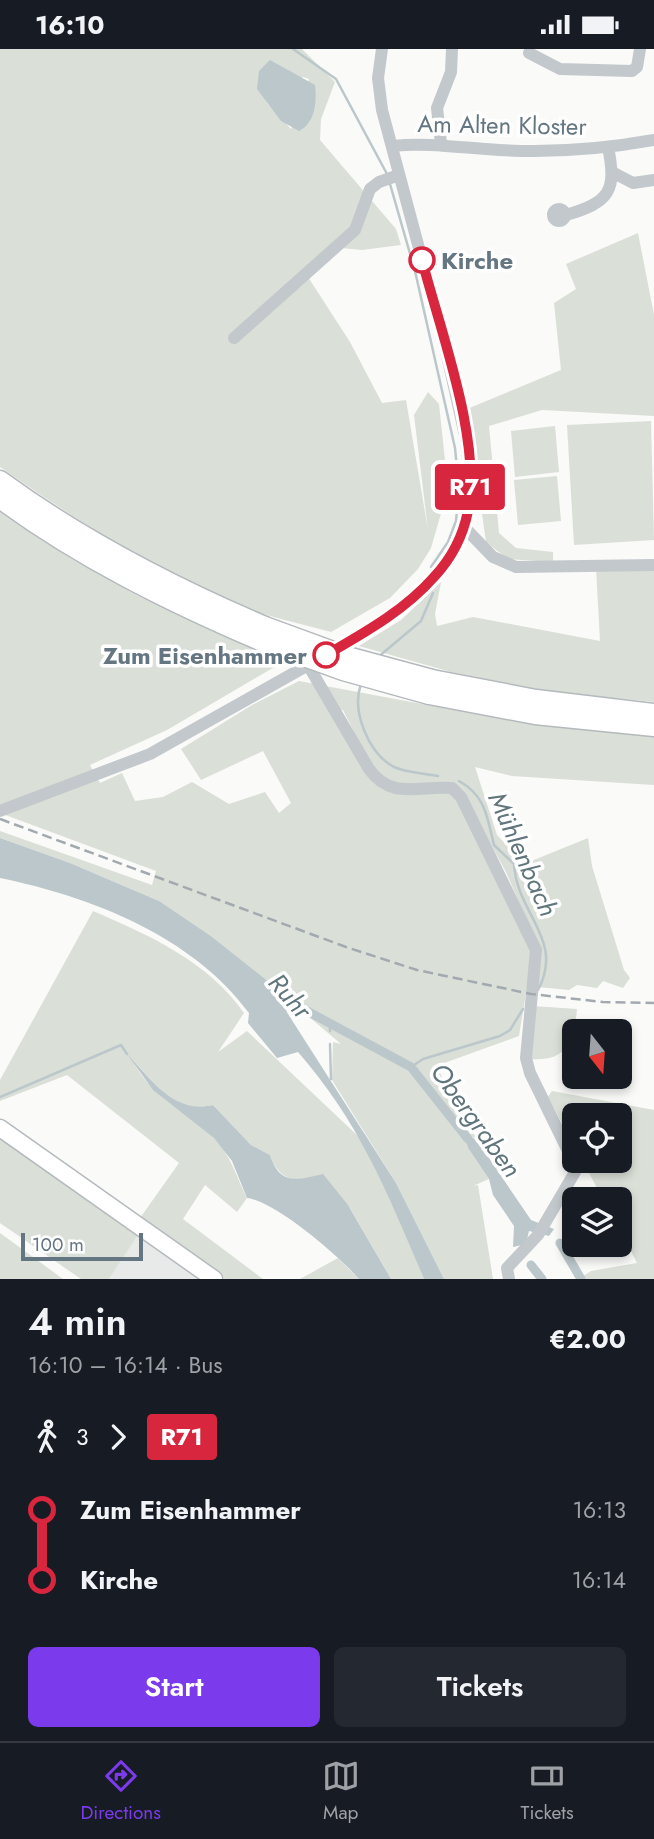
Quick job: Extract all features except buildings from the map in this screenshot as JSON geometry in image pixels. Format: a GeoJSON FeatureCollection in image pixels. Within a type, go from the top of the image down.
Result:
{"type":"FeatureCollection","features":[{"type":"Feature","properties":{"kind":"highway"},"geometry":{"type":"LineString","coordinates":[[0,480],[70,527],[262,633]]}},
{"type":"Feature","properties":{"kind":"highway"},"geometry":{"type":"LineString","coordinates":[[0,499],[62,541],[141,586],[262,633],[347,656],[430,687],[536,715],[654,727]]}},
{"type":"Feature","properties":{"kind":"highway"},"geometry":{"type":"LineString","coordinates":[[430,687],[654,713]]}},
{"type":"Feature","properties":{"kind":"main road"},"geometry":{"type":"LineString","coordinates":[[0,1128],[214,1279]]}},
{"type":"Feature","properties":{"kind":"street"},"geometry":{"type":"LineString","coordinates":[[0,811],[150,754],[374,627],[413,598],[445,563],[464,527],[471,493],[461,410],[392,177],[392,146],[379,88],[382,49]]}},
{"type":"Feature","properties":{"kind":"street"},"geometry":{"type":"LineString","coordinates":[[441,143],[437,108],[451,72],[452,49]]}},
{"type":"Feature","properties":{"kind":"street"},"geometry":{"type":"LineString","coordinates":[[529,53],[560,69],[634,71],[638,67],[640,49]]}},
{"type":"Feature","properties":{"kind":"street","name":"Am Alten Kloster"},"geometry":{"type":"LineString","coordinates":[[392,146],[441,143],[503,150],[608,147],[654,140]]}},
{"type":"Feature","properties":{"kind":"street"},"geometry":{"type":"LineString","coordinates":[[565,215],[604,198],[612,184],[608,147]]}},
{"type":"Feature","properties":{"kind":"street"},"geometry":{"type":"LineString","coordinates":[[612,172],[633,183],[654,180]]}},
{"type":"Feature","properties":{"kind":"street"},"geometry":{"type":"LineString","coordinates":[[234,338],[355,230],[368,193],[392,177]]}},
{"type":"Feature","properties":{"kind":"street"},"geometry":{"type":"LineString","coordinates":[[464,527],[493,557],[516,567],[654,565]]}},
{"type":"Feature","properties":{"kind":"street"},"geometry":{"type":"LineString","coordinates":[[307,665],[369,769],[379,780],[400,791],[452,788],[461,797],[534,945],[537,960],[530,999],[527,1063],[575,1169],[572,1182],[542,1229],[507,1268],[509,1279]]}},
{"type":"Feature","properties":{"kind":"shaded area"},"geometry":{"type":"Polygon","coordinates":[[[0,49],[302,49],[335,82],[321,119],[320,140],[396,229],[401,245],[362,250],[331,247],[308,277],[350,342],[382,403],[406,400],[428,530],[414,415],[428,392],[439,404],[448,489],[431,548],[418,569],[390,598],[331,632],[245,608],[202,589],[142,558],[84,523],[0,467],[0,49]],[[303,77],[267,103],[291,129],[309,79],[303,77]]]}},
{"type":"Feature","properties":{"kind":"shaded area"},"geometry":{"type":"Polygon","coordinates":[[[270,60],[315,85],[316,98],[312,117],[299,131],[281,121],[257,89],[259,71],[270,60]]]}},
{"type":"Feature","properties":{"kind":"shaded area"},"geometry":{"type":"Polygon","coordinates":[[[638,233],[654,315],[654,416],[542,410],[489,426],[499,533],[516,548],[553,552],[553,562],[508,559],[486,542],[467,409],[561,370],[554,303],[576,289],[566,264],[638,233]]]}},
{"type":"Feature","properties":{"kind":"shaded area"},"geometry":{"type":"Polygon","coordinates":[[[651,421],[654,540],[574,545],[567,425],[651,421]]]}},
{"type":"Feature","properties":{"kind":"shaded area"},"geometry":{"type":"Polygon","coordinates":[[[555,426],[559,472],[515,477],[511,431],[555,426]]]}},
{"type":"Feature","properties":{"kind":"shaded area"},"geometry":{"type":"Polygon","coordinates":[[[557,476],[561,521],[518,525],[514,480],[557,476]]]}},
{"type":"Feature","properties":{"kind":"shaded area"},"geometry":{"type":"Polygon","coordinates":[[[0,509],[70,558],[138,596],[283,662],[167,730],[90,765],[100,783],[122,773],[135,801],[163,797],[192,782],[229,804],[265,792],[279,813],[291,803],[263,751],[201,780],[181,749],[252,705],[299,681],[528,724],[654,736],[654,785],[512,776],[475,767],[497,835],[524,864],[588,838],[592,866],[624,970],[630,978],[623,988],[603,981],[597,988],[577,985],[569,990],[537,987],[540,951],[506,872],[470,807],[533,950],[519,1036],[436,1066],[478,1141],[464,1131],[468,1148],[489,1179],[473,1186],[478,1185],[493,1279],[444,1279],[396,1183],[332,1080],[333,1042],[341,1044],[275,988],[159,901],[70,863],[0,838],[0,831],[152,885],[156,871],[0,813],[0,509]],[[329,709],[366,756],[343,710],[329,709]]]}},
{"type":"Feature","properties":{"kind":"shaded area"},"geometry":{"type":"Polygon","coordinates":[[[596,568],[654,570],[654,702],[552,692],[451,672],[359,646],[401,620],[441,582],[435,614],[437,626],[473,617],[600,641],[596,568]]]}},
{"type":"Feature","properties":{"kind":"shaded area"},"geometry":{"type":"Polygon","coordinates":[[[0,838],[70,863],[159,901],[212,937],[275,987],[288,1014],[396,1183],[444,1279],[424,1279],[371,1160],[339,1105],[298,1052],[277,1058],[248,1023],[249,1013],[226,986],[199,962],[169,941],[138,924],[70,896],[0,878],[0,838]]]}},
{"type":"Feature","properties":{"kind":"shaded area"},"geometry":{"type":"Polygon","coordinates":[[[93,911],[156,940],[214,979],[244,1013],[218,1052],[247,1031],[359,1137],[384,1182],[424,1279],[391,1279],[350,1208],[312,1177],[298,1180],[286,1177],[276,1168],[270,1155],[251,1145],[213,1105],[199,1107],[176,1101],[158,1087],[132,1059],[139,1072],[158,1093],[219,1144],[229,1158],[247,1198],[237,1212],[205,1185],[183,1219],[263,1279],[225,1279],[140,1218],[179,1163],[67,1075],[0,1101],[0,1080],[93,911]]]}},
{"type":"Feature","properties":{"kind":"shaded area"},"geometry":{"type":"Polygon","coordinates":[[[533,1006],[577,1009],[575,1019],[562,1019],[562,1051],[552,1057],[529,1059],[533,1006]]]}},
{"type":"Feature","properties":{"kind":"shaded area"},"geometry":{"type":"Polygon","coordinates":[[[127,1054],[164,1093],[175,1100],[199,1106],[213,1105],[251,1145],[270,1155],[274,1165],[284,1176],[297,1179],[323,1174],[348,1205],[391,1279],[359,1279],[322,1244],[289,1219],[259,1201],[247,1198],[232,1161],[214,1138],[153,1090],[127,1054]]]}},
{"type":"Feature","properties":{"kind":"shaded area"},"geometry":{"type":"Polygon","coordinates":[[[552,1091],[616,1103],[562,1103],[562,1123],[548,1097],[552,1091]]]}},
{"type":"Feature","properties":{"kind":"shaded area"},"geometry":{"type":"Polygon","coordinates":[[[632,1106],[654,1110],[654,1279],[579,1279],[591,1271],[637,1263],[632,1253],[632,1187],[597,1187],[589,1173],[632,1173],[632,1106]]]}},
{"type":"Feature","properties":{"kind":"shaded area"},"geometry":{"type":"Polygon","coordinates":[[[463,1130],[478,1142],[531,1220],[554,1229],[549,1236],[529,1231],[526,1244],[513,1247],[514,1226],[493,1195],[489,1179],[468,1148],[463,1130]]]}},
{"type":"Feature","properties":{"kind":"shaded area"},"geometry":{"type":"Polygon","coordinates":[[[0,1137],[138,1235],[109,1279],[81,1279],[0,1223],[0,1137]]]}},
{"type":"Feature","properties":{"kind":"shaded area"},"geometry":{"type":"Polygon","coordinates":[[[0,1233],[63,1279],[0,1279],[0,1233]]]}},
{"type":"Feature","properties":{"kind":"shaded area"},"geometry":{"type":"Polygon","coordinates":[[[138,1235],[200,1279],[109,1279],[138,1235]]]}},
{"type":"Feature","properties":{"kind":"shaded area"},"geometry":{"type":"Polygon","coordinates":[[[338,1258],[359,1279],[300,1279],[338,1258]]]}},
{"type":"Feature","properties":{"kind":"waterway","name":"Mühlenbach"},"geometry":{"type":"LineString","coordinates":[[293,49],[336,79],[387,174]]}},
{"type":"Feature","properties":{"kind":"waterway","name":"Mühlenbach"},"geometry":{"type":"LineString","coordinates":[[390,184],[415,271],[455,448],[459,489],[456,521],[448,542],[431,567]]}},
{"type":"Feature","properties":{"kind":"waterway","name":"Mühlenbach"},"geometry":{"type":"LineString","coordinates":[[377,658],[421,621],[433,593]]}},
{"type":"Feature","properties":{"kind":"waterway","name":"Mühlenbach"},"geometry":{"type":"LineString","coordinates":[[361,684],[358,707],[360,719],[377,752],[394,767],[438,776]]}},
{"type":"Feature","properties":{"kind":"waterway","name":"Mühlenbach"},"geometry":{"type":"LineString","coordinates":[[459,781],[480,800],[494,845],[514,864],[517,882],[543,941],[546,956],[545,972],[538,990]]}},
{"type":"Feature","properties":{"kind":"waterway","name":"Obergraben"},"geometry":{"type":"LineString","coordinates":[[272,995],[294,1004],[411,1067],[468,1139]]}},
{"type":"Feature","properties":{"kind":"waterway","name":"Mühlenbach"},"geometry":{"type":"LineString","coordinates":[[411,1067],[423,1059],[500,1036],[510,1030],[523,1009]]}},
{"type":"Feature","properties":{"kind":"waterway","name":"Obergraben"},"geometry":{"type":"LineString","coordinates":[[330,1023],[330,1031]]}},
{"type":"Feature","properties":{"kind":"waterway"},"geometry":{"type":"LineString","coordinates":[[330,1044],[331,1079]]}},
{"type":"Feature","properties":{"kind":"waterway"},"geometry":{"type":"LineString","coordinates":[[0,1097],[121,1045],[127,1054]]}},
{"type":"Feature","properties":{"kind":"waterway"},"geometry":{"type":"LineString","coordinates":[[560,1243],[581,1279]]}},
{"type":"Feature","properties":{"kind":"waterway"},"geometry":{"type":"LineString","coordinates":[[531,1265],[542,1279]]}},
{"type":"Feature","properties":{"kind":"railway"},"geometry":{"type":"LineString","coordinates":[[0,819],[346,947],[417,970],[531,994],[603,1002],[654,1003]]}},
{"type":"Feature","properties":{"kind":"bus line","name":"R71"},"geometry":{"type":"LineString","coordinates":[[326,655],[401,608],[435,576],[456,545],[468,511],[471,493],[470,463],[461,410],[422,260]]}},
{"type":"Feature","properties":{"kind":"place","name":"Kirche"},"geometry":{"type":"Point","coordinates":[422,260]}},
{"type":"Feature","properties":{"kind":"place","name":"Zum Eisenhammer"},"geometry":{"type":"Point","coordinates":[326,655]}},
{"type":"Feature","properties":{"kind":"water label","name":"Ruhr"},"geometry":{"type":"Point","coordinates":[290,996]}}]}
